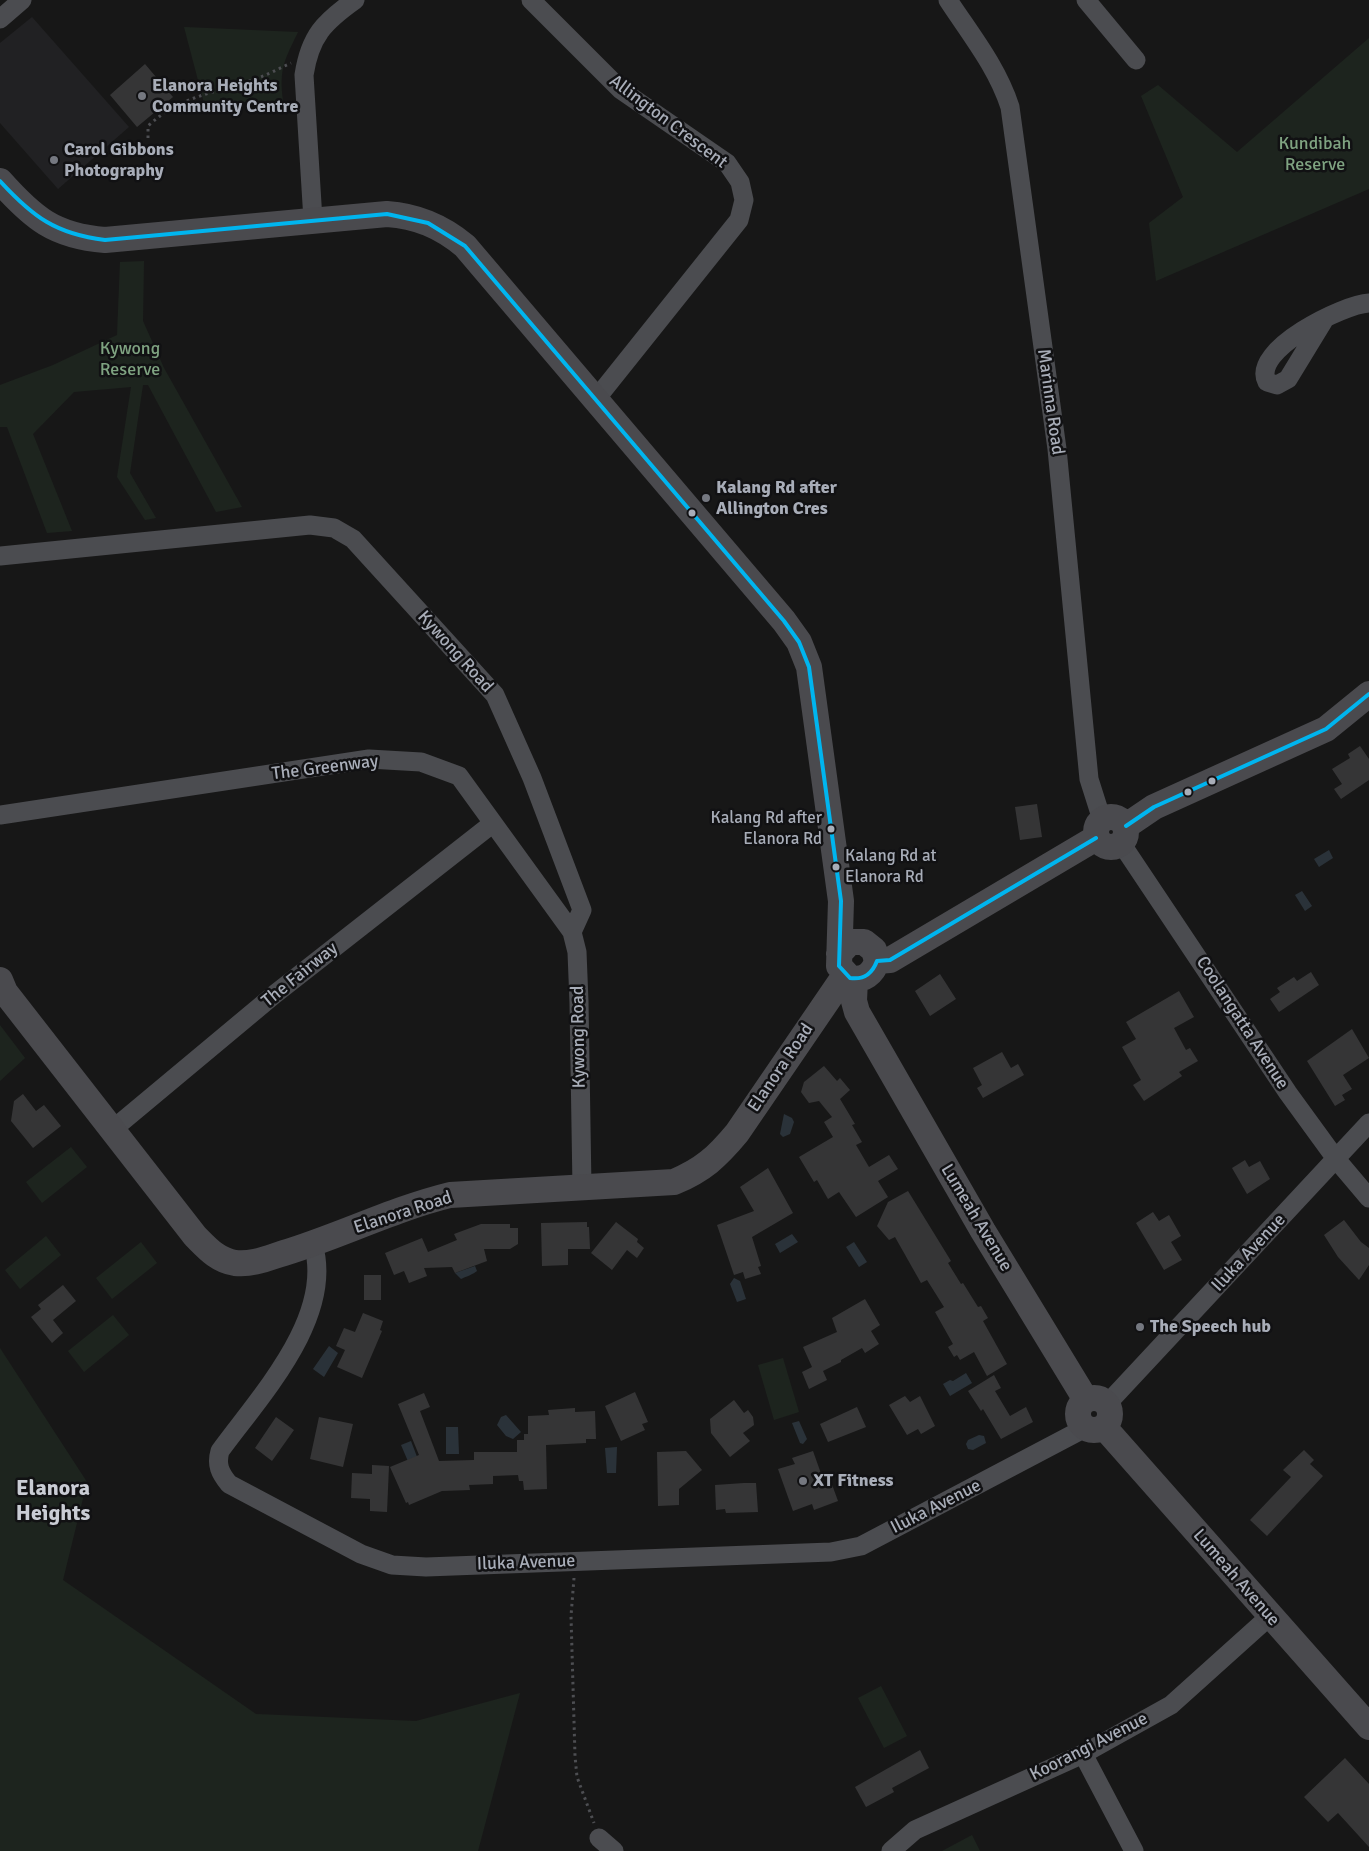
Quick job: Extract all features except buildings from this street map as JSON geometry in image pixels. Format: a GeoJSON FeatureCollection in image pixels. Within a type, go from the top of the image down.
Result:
{"type":"FeatureCollection","features":[{"type":"Feature","properties":{"kind":"street"},"geometry":{"type":"LineString","coordinates":[[0,18],[22,0]]}},
{"type":"Feature","properties":{"kind":"street"},"geometry":{"type":"LineString","coordinates":[[313,220],[304,74],[307,55],[316,34],[332,17],[355,0]]}},
{"type":"Feature","properties":{"kind":"street","name":"Allington Crescent"},"geometry":{"type":"LineString","coordinates":[[532,0],[621,90],[727,163],[740,182],[744,200],[739,220],[596,399]]}},
{"type":"Feature","properties":{"kind":"street","name":"Marinna Road"},"geometry":{"type":"LineString","coordinates":[[948,0],[992,66],[1002,85],[1010,107],[1057,449],[1089,779],[1111,832]]}},
{"type":"Feature","properties":{"kind":"street"},"geometry":{"type":"LineString","coordinates":[[1086,0],[1136,60]]}},
{"type":"Feature","properties":{"kind":"street","name":"Lumeah Avenue"},"geometry":{"type":"LineString","coordinates":[[0,181],[36,218],[60,232],[83,239],[105,240],[371,214],[400,215],[426,221],[451,235],[471,253],[784,620],[799,642],[809,667],[841,901],[857,959],[854,1001],[857,1012],[983,1231],[1095,1415],[1369,1727]]}},
{"type":"Feature","properties":{"kind":"street"},"geometry":{"type":"LineString","coordinates":[[1324,320],[1351,306],[1369,303]]}},
{"type":"Feature","properties":{"kind":"street","name":"Kywong Road"},"geometry":{"type":"LineString","coordinates":[[0,556],[310,525],[334,528],[353,539],[494,695],[532,778],[582,910],[572,932],[576,952],[579,1002],[582,1188]]}},
{"type":"Feature","properties":{"kind":"street"},"geometry":{"type":"LineString","coordinates":[[857,959],[890,960],[916,943],[1154,807],[1326,729],[1369,694]]}},
{"type":"Feature","properties":{"kind":"street","name":"The Greenway"},"geometry":{"type":"LineString","coordinates":[[0,815],[370,759],[421,762],[459,776],[572,932]]}},
{"type":"Feature","properties":{"kind":"street","name":"The Fairway"},"geometry":{"type":"LineString","coordinates":[[112,1130],[275,994],[492,824]]}},
{"type":"Feature","properties":{"kind":"street","name":"Coolangatta Avenue"},"geometry":{"type":"LineString","coordinates":[[1111,832],[1288,1093],[1336,1159],[1369,1198]]}},
{"type":"Feature","properties":{"kind":"street","name":"Elanora Road"},"geometry":{"type":"LineString","coordinates":[[0,980],[6,992],[195,1236],[215,1256],[235,1263],[254,1262],[313,1244],[427,1201],[450,1195],[674,1182],[697,1172],[717,1156],[737,1133],[814,1018],[857,959]]}},
{"type":"Feature","properties":{"kind":"street"},"geometry":{"type":"LineString","coordinates":[[814,1018],[835,1016],[846,1019],[869,1034]]}},
{"type":"Feature","properties":{"kind":"street","name":"Iluka Avenue"},"geometry":{"type":"LineString","coordinates":[[313,1244],[318,1260],[317,1286],[306,1320],[284,1363],[220,1451],[217,1460],[219,1470],[229,1484],[361,1554],[392,1565],[426,1567],[822,1552],[861,1546],[1095,1415],[1369,1123]]}},
{"type":"Feature","properties":{"kind":"street","name":"Koorangi Avenue"},"geometry":{"type":"LineString","coordinates":[[891,1851],[916,1830],[1082,1754],[1172,1705],[1270,1616]]}},
{"type":"Feature","properties":{"kind":"street"},"geometry":{"type":"LineString","coordinates":[[1082,1754],[1134,1851]]}},
{"type":"Feature","properties":{"kind":"street"},"geometry":{"type":"LineString","coordinates":[[599,1838],[614,1851]]}},
{"type":"Feature","properties":{"kind":"path"},"geometry":{"type":"LineString","coordinates":[[148,138],[148,126],[161,113],[179,103],[222,88],[252,81],[307,55]]}},
{"type":"Feature","properties":{"kind":"path"},"geometry":{"type":"LineString","coordinates":[[574,1576],[571,1616],[575,1756],[577,1777],[590,1815]]}},
{"type":"Feature","properties":{"kind":"shaded area"},"geometry":{"type":"Polygon","coordinates":[[[32,17],[129,127],[58,189],[0,123],[0,43],[32,17]]]}},
{"type":"Feature","properties":{"kind":"shaded area"},"geometry":{"type":"Polygon","coordinates":[[[1329,850],[1333,858],[1319,867],[1314,859],[1329,850]]]}},
{"type":"Feature","properties":{"kind":"shaded area"},"geometry":{"type":"Polygon","coordinates":[[[1302,891],[1312,906],[1305,911],[1295,895],[1302,891]]]}},
{"type":"Feature","properties":{"kind":"shaded area"},"geometry":{"type":"Polygon","coordinates":[[[784,1114],[792,1118],[794,1122],[790,1134],[783,1137],[780,1134],[784,1114]]]}},
{"type":"Feature","properties":{"kind":"shaded area"},"geometry":{"type":"Polygon","coordinates":[[[792,1234],[798,1242],[780,1253],[775,1244],[792,1234]]]}},
{"type":"Feature","properties":{"kind":"shaded area"},"geometry":{"type":"Polygon","coordinates":[[[854,1242],[867,1262],[859,1267],[846,1247],[854,1242]]]}},
{"type":"Feature","properties":{"kind":"shaded area"},"geometry":{"type":"Polygon","coordinates":[[[475,1266],[477,1271],[461,1279],[455,1273],[475,1266]]]}},
{"type":"Feature","properties":{"kind":"shaded area"},"geometry":{"type":"Polygon","coordinates":[[[734,1278],[740,1281],[746,1299],[737,1302],[730,1284],[734,1278]]]}},
{"type":"Feature","properties":{"kind":"shaded area"},"geometry":{"type":"Polygon","coordinates":[[[329,1346],[338,1353],[324,1377],[313,1369],[329,1346]]]}},
{"type":"Feature","properties":{"kind":"shaded area"},"geometry":{"type":"Polygon","coordinates":[[[966,1373],[972,1383],[950,1396],[943,1384],[950,1380],[953,1381],[966,1373]]]}},
{"type":"Feature","properties":{"kind":"shaded area"},"geometry":{"type":"Polygon","coordinates":[[[506,1415],[521,1432],[513,1439],[506,1436],[497,1425],[501,1417],[506,1415]]]}},
{"type":"Feature","properties":{"kind":"shaded area"},"geometry":{"type":"Polygon","coordinates":[[[799,1421],[807,1439],[803,1444],[800,1443],[792,1423],[799,1421]]]}},
{"type":"Feature","properties":{"kind":"shaded area"},"geometry":{"type":"Polygon","coordinates":[[[446,1427],[458,1427],[459,1454],[446,1454],[446,1427]]]}},
{"type":"Feature","properties":{"kind":"shaded area"},"geometry":{"type":"Polygon","coordinates":[[[979,1435],[984,1436],[986,1443],[973,1450],[968,1449],[966,1444],[968,1440],[979,1435]]]}},
{"type":"Feature","properties":{"kind":"shaded area"},"geometry":{"type":"Polygon","coordinates":[[[411,1441],[419,1462],[410,1466],[401,1445],[411,1441]]]}},
{"type":"Feature","properties":{"kind":"shaded area"},"geometry":{"type":"Polygon","coordinates":[[[617,1447],[616,1473],[607,1473],[605,1448],[617,1447]]]}},
{"type":"Feature","properties":{"kind":"green space"},"geometry":{"type":"Polygon","coordinates":[[[184,27],[298,32],[282,73],[283,101],[204,103],[184,27]]]}},
{"type":"Feature","properties":{"kind":"green space","name":"Kundibah Reserve"},"geometry":{"type":"Polygon","coordinates":[[[1369,38],[1369,189],[1156,281],[1149,223],[1183,197],[1141,96],[1158,85],[1237,152],[1369,38]]]}},
{"type":"Feature","properties":{"kind":"green space","name":"Kywong Reserve"},"geometry":{"type":"Polygon","coordinates":[[[144,261],[143,321],[164,368],[242,507],[216,512],[148,385],[143,385],[130,473],[156,518],[145,520],[117,477],[131,387],[74,392],[33,434],[72,531],[47,533],[7,427],[0,427],[0,385],[53,365],[117,335],[120,262],[144,261]]]}},
{"type":"Feature","properties":{"kind":"green space"},"geometry":{"type":"Polygon","coordinates":[[[0,1025],[25,1058],[0,1081],[0,1025]]]}},
{"type":"Feature","properties":{"kind":"green space"},"geometry":{"type":"Polygon","coordinates":[[[71,1147],[87,1167],[42,1203],[26,1182],[71,1147]]]}},
{"type":"Feature","properties":{"kind":"green space"},"geometry":{"type":"Polygon","coordinates":[[[46,1236],[61,1255],[20,1289],[5,1270],[46,1236]]]}},
{"type":"Feature","properties":{"kind":"green space"},"geometry":{"type":"Polygon","coordinates":[[[141,1242],[157,1263],[112,1299],[96,1278],[141,1242]]]}},
{"type":"Feature","properties":{"kind":"green space"},"geometry":{"type":"Polygon","coordinates":[[[113,1315],[129,1335],[84,1372],[68,1351],[113,1315]]]}},
{"type":"Feature","properties":{"kind":"green space"},"geometry":{"type":"Polygon","coordinates":[[[0,1348],[87,1482],[63,1580],[256,1714],[416,1721],[520,1693],[478,1851],[0,1851],[0,1348]]]}},
{"type":"Feature","properties":{"kind":"green space"},"geometry":{"type":"Polygon","coordinates":[[[783,1358],[799,1412],[774,1420],[758,1365],[783,1358]]]}},
{"type":"Feature","properties":{"kind":"green space"},"geometry":{"type":"Polygon","coordinates":[[[881,1686],[907,1736],[884,1748],[858,1698],[881,1686]]]}},
{"type":"Feature","properties":{"kind":"green space"},"geometry":{"type":"Polygon","coordinates":[[[972,1835],[980,1851],[942,1851],[972,1835]]]}},
{"type":"Feature","properties":{"kind":"transit line"},"geometry":{"type":"LineString","coordinates":[[0,181],[23,205],[46,222],[73,233],[105,240],[387,214],[428,223],[465,246],[784,621],[799,642],[809,667],[841,901],[839,966],[850,978],[859,978],[867,975],[877,961],[890,960],[1096,838]]}},
{"type":"Feature","properties":{"kind":"transit line"},"geometry":{"type":"LineString","coordinates":[[1126,826],[1154,807],[1326,729],[1369,694]]}},
{"type":"Feature","properties":{"kind":"place","name":"Elanora Heights Community Centre"},"geometry":{"type":"Point","coordinates":[142,96]}},
{"type":"Feature","properties":{"kind":"place","name":"Carol Gibbons Photography"},"geometry":{"type":"Point","coordinates":[54,160]}},
{"type":"Feature","properties":{"kind":"place","name":"Kalang Rd after Allington Cres"},"geometry":{"type":"Point","coordinates":[706,498]}},
{"type":"Feature","properties":{"kind":"place","name":"Kalang Rd after Elanora Rd"},"geometry":{"type":"Point","coordinates":[831,829]}},
{"type":"Feature","properties":{"kind":"place","name":"Kalang Rd at Elanora Rd"},"geometry":{"type":"Point","coordinates":[836,867]}},
{"type":"Feature","properties":{"kind":"place","name":"The Speech hub"},"geometry":{"type":"Point","coordinates":[1140,1327]}},
{"type":"Feature","properties":{"kind":"place","name":"XT Fitness"},"geometry":{"type":"Point","coordinates":[803,1481]}},
{"type":"Feature","properties":{"kind":"district","name":"Elanora Heights"},"geometry":{"type":"Point","coordinates":[53,1502]}}]}
